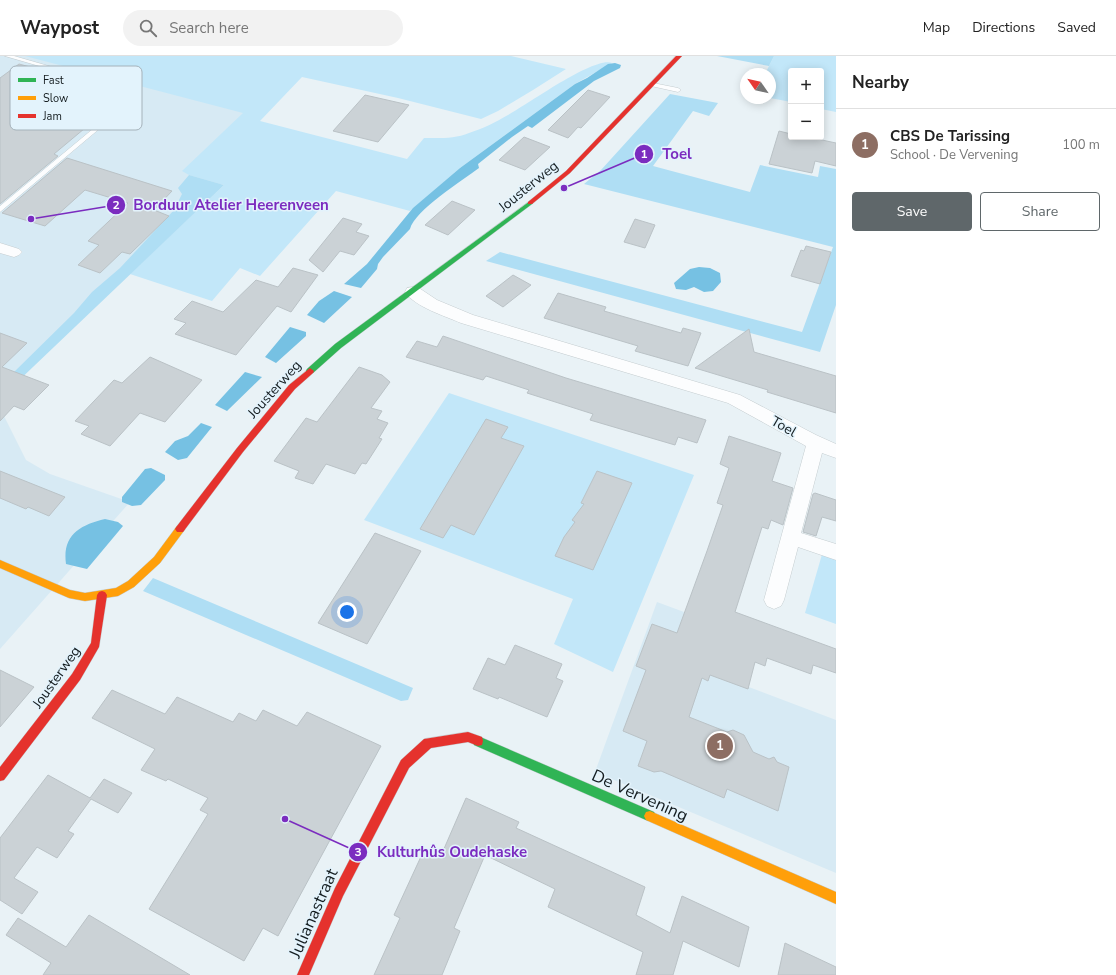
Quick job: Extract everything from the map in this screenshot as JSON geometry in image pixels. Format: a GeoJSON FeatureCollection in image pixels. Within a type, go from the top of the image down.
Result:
{"type":"FeatureCollection","features":[{"type":"Feature","properties":{"kind":"street","name":"Jousterweg"},"geometry":{"type":"LineString","coordinates":[[0,776],[76,677],[96,644],[102,595],[118,592],[131,584],[157,560],[240,450],[292,387],[338,346],[517,214],[568,172],[679,56]]}},
{"type":"Feature","properties":{"kind":"street"},"geometry":{"type":"LineString","coordinates":[[0,248],[14,252]]}},
{"type":"Feature","properties":{"kind":"street","name":"Toel"},"geometry":{"type":"LineString","coordinates":[[413,292],[431,304],[467,319],[734,399],[816,444],[836,451]]}},
{"type":"Feature","properties":{"kind":"street"},"geometry":{"type":"LineString","coordinates":[[774,600],[816,444]]}},
{"type":"Feature","properties":{"kind":"street"},"geometry":{"type":"LineString","coordinates":[[791,537],[836,552]]}},
{"type":"Feature","properties":{"kind":"street"},"geometry":{"type":"LineString","coordinates":[[0,564],[69,594],[85,597],[102,595]]}},
{"type":"Feature","properties":{"kind":"street","name":"De Vervening"},"geometry":{"type":"LineString","coordinates":[[428,743],[468,738],[836,898]]}},
{"type":"Feature","properties":{"kind":"street","name":"Julianastraat"},"geometry":{"type":"LineString","coordinates":[[303,975],[339,892],[405,764],[428,743]]}},
{"type":"Feature","properties":{"kind":"lane"},"geometry":{"type":"LineString","coordinates":[[8,56],[43,66]]}},
{"type":"Feature","properties":{"kind":"lane"},"geometry":{"type":"LineString","coordinates":[[652,85],[678,90]]}},
{"type":"Feature","properties":{"kind":"lane"},"geometry":{"type":"LineString","coordinates":[[0,210],[95,130]]}},
{"type":"Feature","properties":{"kind":"shaded area"},"geometry":{"type":"Polygon","coordinates":[[[0,56],[64,56],[104,66],[10,66],[10,130],[142,130],[142,76],[266,107],[223,181],[0,394],[0,56]]]}},
{"type":"Feature","properties":{"kind":"shaded area"},"geometry":{"type":"Polygon","coordinates":[[[25,56],[511,56],[566,69],[498,111],[481,119],[398,98],[302,77],[260,121],[407,159],[424,138],[441,138],[464,135],[494,123],[576,74],[603,63],[612,63],[575,84],[460,168],[410,211],[336,191],[260,276],[240,268],[212,301],[130,274],[224,185],[189,175],[182,171],[243,113],[142,87],[142,66],[63,66],[25,56]]]}},
{"type":"Feature","properties":{"kind":"shaded area"},"geometry":{"type":"Polygon","coordinates":[[[717,56],[774,56],[769,66],[717,56]]]}},
{"type":"Feature","properties":{"kind":"shaded area"},"geometry":{"type":"Polygon","coordinates":[[[774,56],[836,56],[836,112],[824,110],[824,68],[788,68],[788,101],[776,99],[776,68],[768,68],[774,56]]]}},
{"type":"Feature","properties":{"kind":"shaded area"},"geometry":{"type":"Polygon","coordinates":[[[615,63],[621,65],[620,68],[594,81],[532,128],[528,126],[512,137],[478,164],[479,168],[420,213],[410,229],[383,257],[378,264],[377,269],[361,288],[344,284],[367,264],[413,208],[460,168],[575,84],[608,64],[615,63]]]}},
{"type":"Feature","properties":{"kind":"shaded area"},"geometry":{"type":"Polygon","coordinates":[[[670,94],[718,103],[709,116],[693,111],[653,166],[750,192],[760,165],[818,177],[820,166],[836,169],[836,305],[820,352],[486,261],[500,252],[802,332],[833,247],[584,184],[601,170],[670,94]]]}},
{"type":"Feature","properties":{"kind":"shaded area"},"geometry":{"type":"Polygon","coordinates":[[[189,175],[224,185],[12,387],[12,374],[74,313],[92,292],[120,268],[174,210],[182,194],[178,188],[189,175]]]}},
{"type":"Feature","properties":{"kind":"shaded area"},"geometry":{"type":"Polygon","coordinates":[[[699,267],[710,268],[720,273],[721,282],[713,291],[704,292],[694,287],[686,290],[676,289],[674,283],[690,269],[699,267]]]}},
{"type":"Feature","properties":{"kind":"shaded area"},"geometry":{"type":"Polygon","coordinates":[[[334,291],[352,297],[324,323],[307,315],[319,301],[334,291]]]}},
{"type":"Feature","properties":{"kind":"shaded area"},"geometry":{"type":"Polygon","coordinates":[[[290,327],[306,332],[306,336],[276,363],[265,357],[290,327]]]}},
{"type":"Feature","properties":{"kind":"shaded area"},"geometry":{"type":"Polygon","coordinates":[[[245,372],[262,377],[227,411],[215,405],[245,372]]]}},
{"type":"Feature","properties":{"kind":"shaded area"},"geometry":{"type":"Polygon","coordinates":[[[449,393],[694,475],[613,672],[554,644],[573,599],[364,520],[449,393]]]}},
{"type":"Feature","properties":{"kind":"shaded area"},"geometry":{"type":"Polygon","coordinates":[[[0,408],[26,460],[50,474],[130,502],[0,649],[0,408]]]}},
{"type":"Feature","properties":{"kind":"shaded area"},"geometry":{"type":"Polygon","coordinates":[[[201,423],[212,427],[187,458],[178,460],[165,452],[175,441],[188,436],[201,423]]]}},
{"type":"Feature","properties":{"kind":"shaded area"},"geometry":{"type":"Polygon","coordinates":[[[151,468],[165,475],[165,480],[141,505],[132,506],[122,502],[122,497],[145,469],[151,468]]]}},
{"type":"Feature","properties":{"kind":"shaded area"},"geometry":{"type":"Polygon","coordinates":[[[105,519],[118,522],[123,526],[87,569],[66,564],[67,546],[75,533],[88,524],[105,519]]]}},
{"type":"Feature","properties":{"kind":"shaded area"},"geometry":{"type":"Polygon","coordinates":[[[823,551],[836,556],[836,624],[805,613],[823,551]]]}},
{"type":"Feature","properties":{"kind":"shaded area"},"geometry":{"type":"Polygon","coordinates":[[[153,578],[413,688],[408,700],[401,701],[143,591],[153,578]]]}},
{"type":"Feature","properties":{"kind":"shaded area"},"geometry":{"type":"Polygon","coordinates":[[[657,602],[738,632],[725,678],[836,720],[836,873],[595,772],[657,602]]]}},
{"type":"Feature","properties":{"kind":"building"},"geometry":{"type":"Polygon","coordinates":[[[19,64],[26,66],[16,66],[19,64]]]}},
{"type":"Feature","properties":{"kind":"building"},"geometry":{"type":"Polygon","coordinates":[[[10,71],[10,130],[83,130],[54,154],[58,156],[0,204],[0,78],[10,71]]]}},
{"type":"Feature","properties":{"kind":"building"},"geometry":{"type":"Polygon","coordinates":[[[588,90],[610,97],[581,128],[578,127],[568,138],[548,130],[588,90]]]}},
{"type":"Feature","properties":{"kind":"building"},"geometry":{"type":"Polygon","coordinates":[[[365,95],[409,105],[378,142],[333,131],[365,95]]]}},
{"type":"Feature","properties":{"kind":"building"},"geometry":{"type":"Polygon","coordinates":[[[779,131],[788,133],[788,140],[822,140],[836,143],[836,166],[815,161],[812,173],[769,164],[779,131]]]}},
{"type":"Feature","properties":{"kind":"building"},"geometry":{"type":"Polygon","coordinates":[[[524,137],[550,147],[525,170],[499,160],[524,137]]]}},
{"type":"Feature","properties":{"kind":"building"},"geometry":{"type":"Polygon","coordinates":[[[67,158],[172,191],[154,210],[169,216],[130,254],[122,252],[100,273],[78,265],[99,245],[88,241],[128,203],[85,190],[45,226],[2,213],[67,158]]]}},
{"type":"Feature","properties":{"kind":"building"},"geometry":{"type":"Polygon","coordinates":[[[452,201],[475,210],[448,235],[425,225],[452,201]]]}},
{"type":"Feature","properties":{"kind":"building"},"geometry":{"type":"Polygon","coordinates":[[[343,218],[362,224],[356,232],[369,236],[354,255],[340,251],[323,272],[309,260],[343,218]]]}},
{"type":"Feature","properties":{"kind":"building"},"geometry":{"type":"Polygon","coordinates":[[[635,219],[655,225],[645,248],[624,242],[635,219]]]}},
{"type":"Feature","properties":{"kind":"building"},"geometry":{"type":"Polygon","coordinates":[[[806,246],[831,252],[820,284],[791,276],[801,250],[804,251],[806,246]]]}},
{"type":"Feature","properties":{"kind":"building"},"geometry":{"type":"Polygon","coordinates":[[[293,268],[318,275],[291,312],[277,306],[236,355],[175,334],[186,323],[174,319],[192,301],[223,312],[256,280],[278,287],[293,268]]]}},
{"type":"Feature","properties":{"kind":"building"},"geometry":{"type":"Polygon","coordinates":[[[513,275],[531,285],[503,307],[486,296],[513,275]]]}},
{"type":"Feature","properties":{"kind":"building"},"geometry":{"type":"Polygon","coordinates":[[[558,293],[606,307],[604,311],[681,333],[683,328],[701,333],[688,366],[635,351],[638,346],[544,318],[558,293]]]}},
{"type":"Feature","properties":{"kind":"building"},"geometry":{"type":"Polygon","coordinates":[[[749,329],[754,352],[836,376],[836,413],[767,392],[768,390],[695,368],[749,329]]]}},
{"type":"Feature","properties":{"kind":"building"},"geometry":{"type":"Polygon","coordinates":[[[0,333],[27,343],[2,367],[49,385],[24,410],[14,406],[0,421],[0,333]]]}},
{"type":"Feature","properties":{"kind":"building"},"geometry":{"type":"Polygon","coordinates":[[[443,336],[566,378],[706,420],[697,443],[678,437],[675,445],[590,420],[593,414],[527,393],[529,390],[486,376],[483,380],[406,357],[417,341],[437,347],[443,336]]]}},
{"type":"Feature","properties":{"kind":"building"},"geometry":{"type":"Polygon","coordinates":[[[150,357],[202,380],[165,422],[140,413],[110,446],[81,434],[89,426],[75,421],[114,380],[122,383],[150,357]]]}},
{"type":"Feature","properties":{"kind":"building"},"geometry":{"type":"Polygon","coordinates":[[[359,367],[382,375],[390,382],[371,408],[382,411],[377,419],[388,423],[379,438],[382,439],[366,464],[362,463],[355,474],[326,464],[313,484],[295,478],[299,471],[274,461],[306,418],[317,422],[359,367]]]}},
{"type":"Feature","properties":{"kind":"building"},"geometry":{"type":"Polygon","coordinates":[[[486,419],[508,427],[501,438],[524,446],[474,535],[451,525],[443,538],[420,529],[486,419]]]}},
{"type":"Feature","properties":{"kind":"building"},"geometry":{"type":"Polygon","coordinates":[[[729,436],[781,453],[772,481],[793,488],[783,525],[771,520],[768,529],[762,527],[735,612],[836,649],[836,673],[813,665],[811,674],[767,658],[765,666],[755,662],[748,689],[710,675],[708,681],[702,678],[689,717],[727,732],[733,730],[744,735],[753,752],[769,759],[774,757],[777,762],[789,767],[778,811],[727,789],[724,798],[661,771],[654,772],[638,766],[647,741],[623,731],[646,670],[636,666],[652,624],[677,633],[707,551],[723,505],[717,503],[729,468],[720,464],[729,436]]]}},
{"type":"Feature","properties":{"kind":"building"},"geometry":{"type":"Polygon","coordinates":[[[0,471],[65,497],[49,516],[28,507],[26,509],[0,498],[0,471]]]}},
{"type":"Feature","properties":{"kind":"building"},"geometry":{"type":"Polygon","coordinates":[[[597,471],[632,483],[593,570],[555,556],[564,537],[575,522],[572,520],[584,504],[581,503],[597,471]]]}},
{"type":"Feature","properties":{"kind":"building"},"geometry":{"type":"Polygon","coordinates":[[[815,493],[836,500],[836,521],[822,517],[816,536],[803,532],[813,494],[815,493]]]}},
{"type":"Feature","properties":{"kind":"building"},"geometry":{"type":"Polygon","coordinates":[[[375,533],[421,551],[367,644],[318,623],[375,533]]]}},
{"type":"Feature","properties":{"kind":"building"},"geometry":{"type":"Polygon","coordinates":[[[515,645],[562,664],[556,678],[563,681],[547,717],[499,697],[498,699],[473,689],[488,658],[505,665],[515,645]]]}},
{"type":"Feature","properties":{"kind":"building"},"geometry":{"type":"Polygon","coordinates":[[[0,670],[34,687],[0,727],[0,670]]]}},
{"type":"Feature","properties":{"kind":"building"},"geometry":{"type":"Polygon","coordinates":[[[112,690],[165,714],[177,697],[233,722],[239,713],[256,721],[263,710],[297,726],[307,712],[381,746],[278,936],[263,928],[244,961],[149,909],[208,814],[200,810],[208,798],[168,779],[166,781],[141,770],[155,749],[92,718],[112,690]]]}},
{"type":"Feature","properties":{"kind":"building"},"geometry":{"type":"Polygon","coordinates":[[[48,775],[90,798],[104,779],[132,793],[118,813],[91,799],[68,831],[74,834],[57,858],[37,847],[14,878],[38,892],[22,914],[0,900],[0,838],[48,775]]]}},
{"type":"Feature","properties":{"kind":"building"},"geometry":{"type":"Polygon","coordinates":[[[466,798],[519,822],[516,828],[645,887],[636,915],[670,933],[682,896],[749,927],[739,967],[683,941],[673,975],[636,975],[643,952],[548,907],[555,889],[485,855],[454,928],[460,931],[442,975],[374,975],[400,918],[394,915],[424,850],[440,858],[466,798]]]}},
{"type":"Feature","properties":{"kind":"building"},"geometry":{"type":"Polygon","coordinates":[[[89,915],[190,975],[43,975],[51,963],[6,935],[18,918],[66,947],[89,915]]]}},
{"type":"Feature","properties":{"kind":"building"},"geometry":{"type":"Polygon","coordinates":[[[785,943],[836,967],[836,975],[778,975],[785,943]]]}},
{"type":"Feature","properties":{"kind":"traffic: fast"},"geometry":{"type":"LineString","coordinates":[[310,371],[338,346],[530,203]]}},
{"type":"Feature","properties":{"kind":"traffic: fast"},"geometry":{"type":"LineString","coordinates":[[478,741],[650,816]]}},
{"type":"Feature","properties":{"kind":"traffic: slow"},"geometry":{"type":"LineString","coordinates":[[0,564],[69,594],[85,597],[118,592],[131,584],[157,560],[180,529]]}},
{"type":"Feature","properties":{"kind":"traffic: slow"},"geometry":{"type":"LineString","coordinates":[[650,816],[836,898]]}},
{"type":"Feature","properties":{"kind":"traffic: jam"},"geometry":{"type":"LineString","coordinates":[[530,203],[568,172],[679,56]]}},
{"type":"Feature","properties":{"kind":"traffic: jam"},"geometry":{"type":"LineString","coordinates":[[180,529],[240,450],[292,387],[310,371]]}},
{"type":"Feature","properties":{"kind":"traffic: jam"},"geometry":{"type":"LineString","coordinates":[[0,776],[76,677],[96,644],[102,595]]}},
{"type":"Feature","properties":{"kind":"traffic: jam"},"geometry":{"type":"LineString","coordinates":[[303,975],[339,892],[405,764],[428,743],[468,737],[478,741]]}},
{"type":"Feature","properties":{"kind":"place","name":"Toel"},"geometry":{"type":"Point","coordinates":[564,188]}},
{"type":"Feature","properties":{"kind":"place","name":"Borduur Atelier Heerenveen"},"geometry":{"type":"Point","coordinates":[31,219]}},
{"type":"Feature","properties":{"kind":"place","name":"CBS De Tarissing"},"geometry":{"type":"Point","coordinates":[720,746]}},
{"type":"Feature","properties":{"kind":"place","name":"Kulturhûs Oudehaske"},"geometry":{"type":"Point","coordinates":[285,819]}}]}
